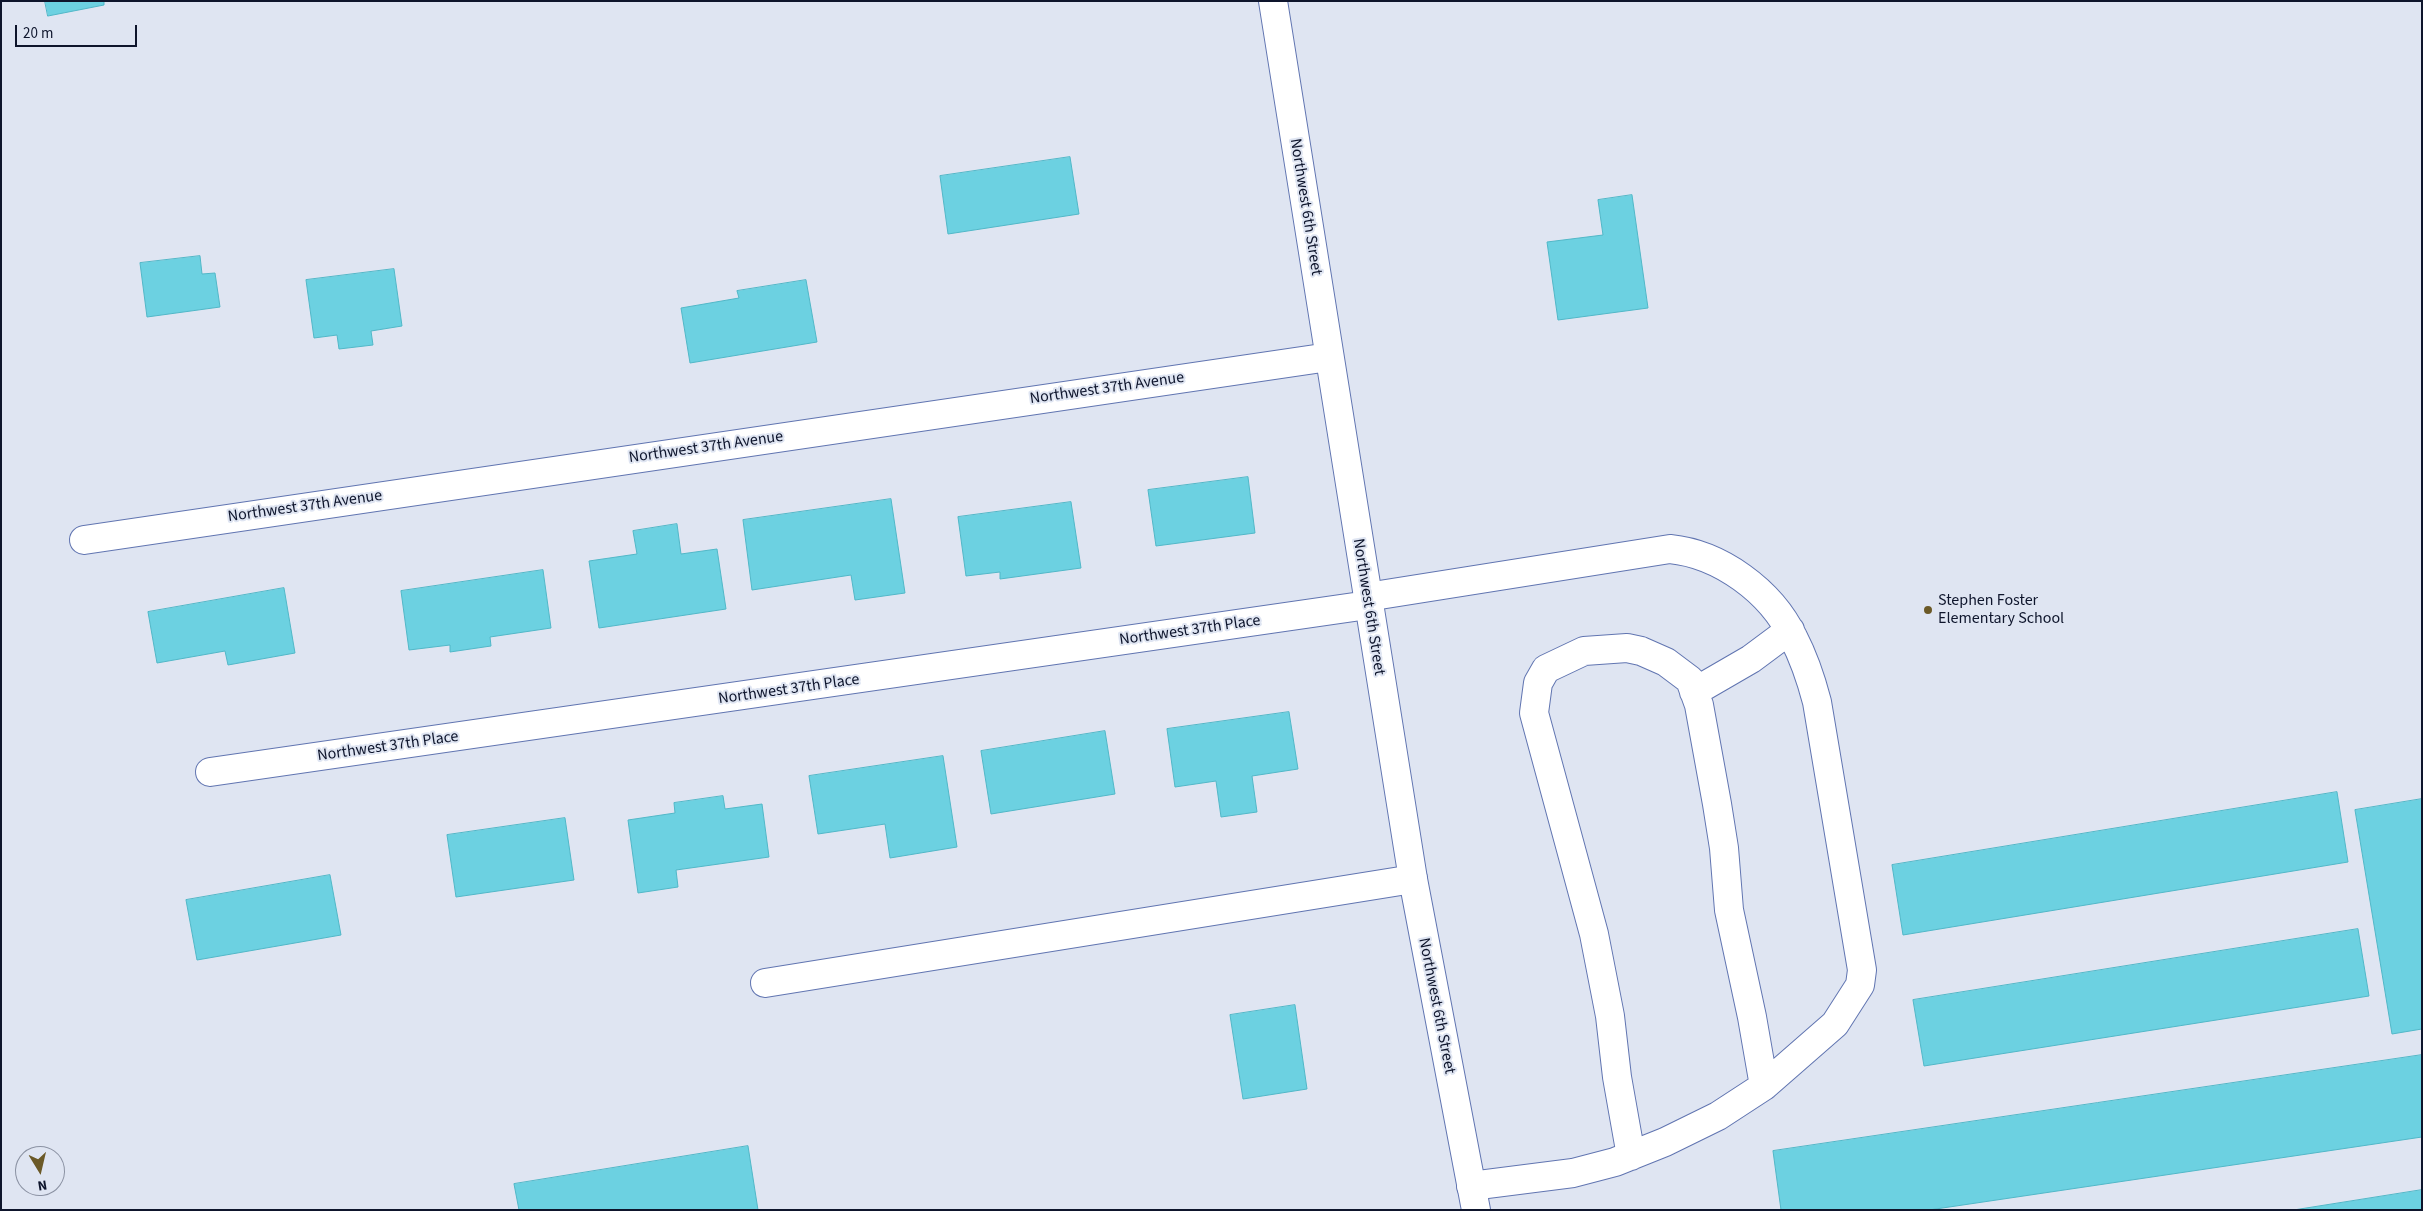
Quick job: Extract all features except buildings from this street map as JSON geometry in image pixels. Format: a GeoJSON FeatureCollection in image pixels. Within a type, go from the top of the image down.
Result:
{"type":"FeatureCollection","features":[{"type":"Feature","properties":{"kind":"street","name":"Northwest 6th Street"},"geometry":{"type":"LineString","coordinates":[[1273,1],[1412,879],[1474,1198]]}},
{"type":"Feature","properties":{"kind":"street","name":"Northwest 37th Avenue"},"geometry":{"type":"LineString","coordinates":[[84,540],[1328,357]]}},
{"type":"Feature","properties":{"kind":"street","name":"Northwest 37th Place"},"geometry":{"type":"LineString","coordinates":[[210,772],[1367,601],[1670,549],[1687,551],[1728,568],[1747,581],[1770,604],[1790,630],[1808,669],[1817,702],[1862,970],[1860,985],[1835,1024],[1764,1086],[1718,1116],[1630,1156],[1573,1173],[1474,1198]]}},
{"type":"Feature","properties":{"kind":"street"},"geometry":{"type":"LineString","coordinates":[[1694,692],[1750,659],[1790,630]]}},
{"type":"Feature","properties":{"kind":"street"},"geometry":{"type":"LineString","coordinates":[[1630,1156],[1617,1077],[1610,1016],[1594,934],[1534,714],[1538,683],[1546,669],[1584,652],[1627,648],[1641,651],[1666,662],[1690,680],[1717,804],[1724,848],[1729,910],[1764,1086]]}},
{"type":"Feature","properties":{"kind":"street"},"geometry":{"type":"LineString","coordinates":[[765,983],[1412,879]]}},
{"type":"Feature","properties":{"kind":"place","name":"Stephen Foster Elementary School"},"geometry":{"type":"Point","coordinates":[1928,610]}}]}
